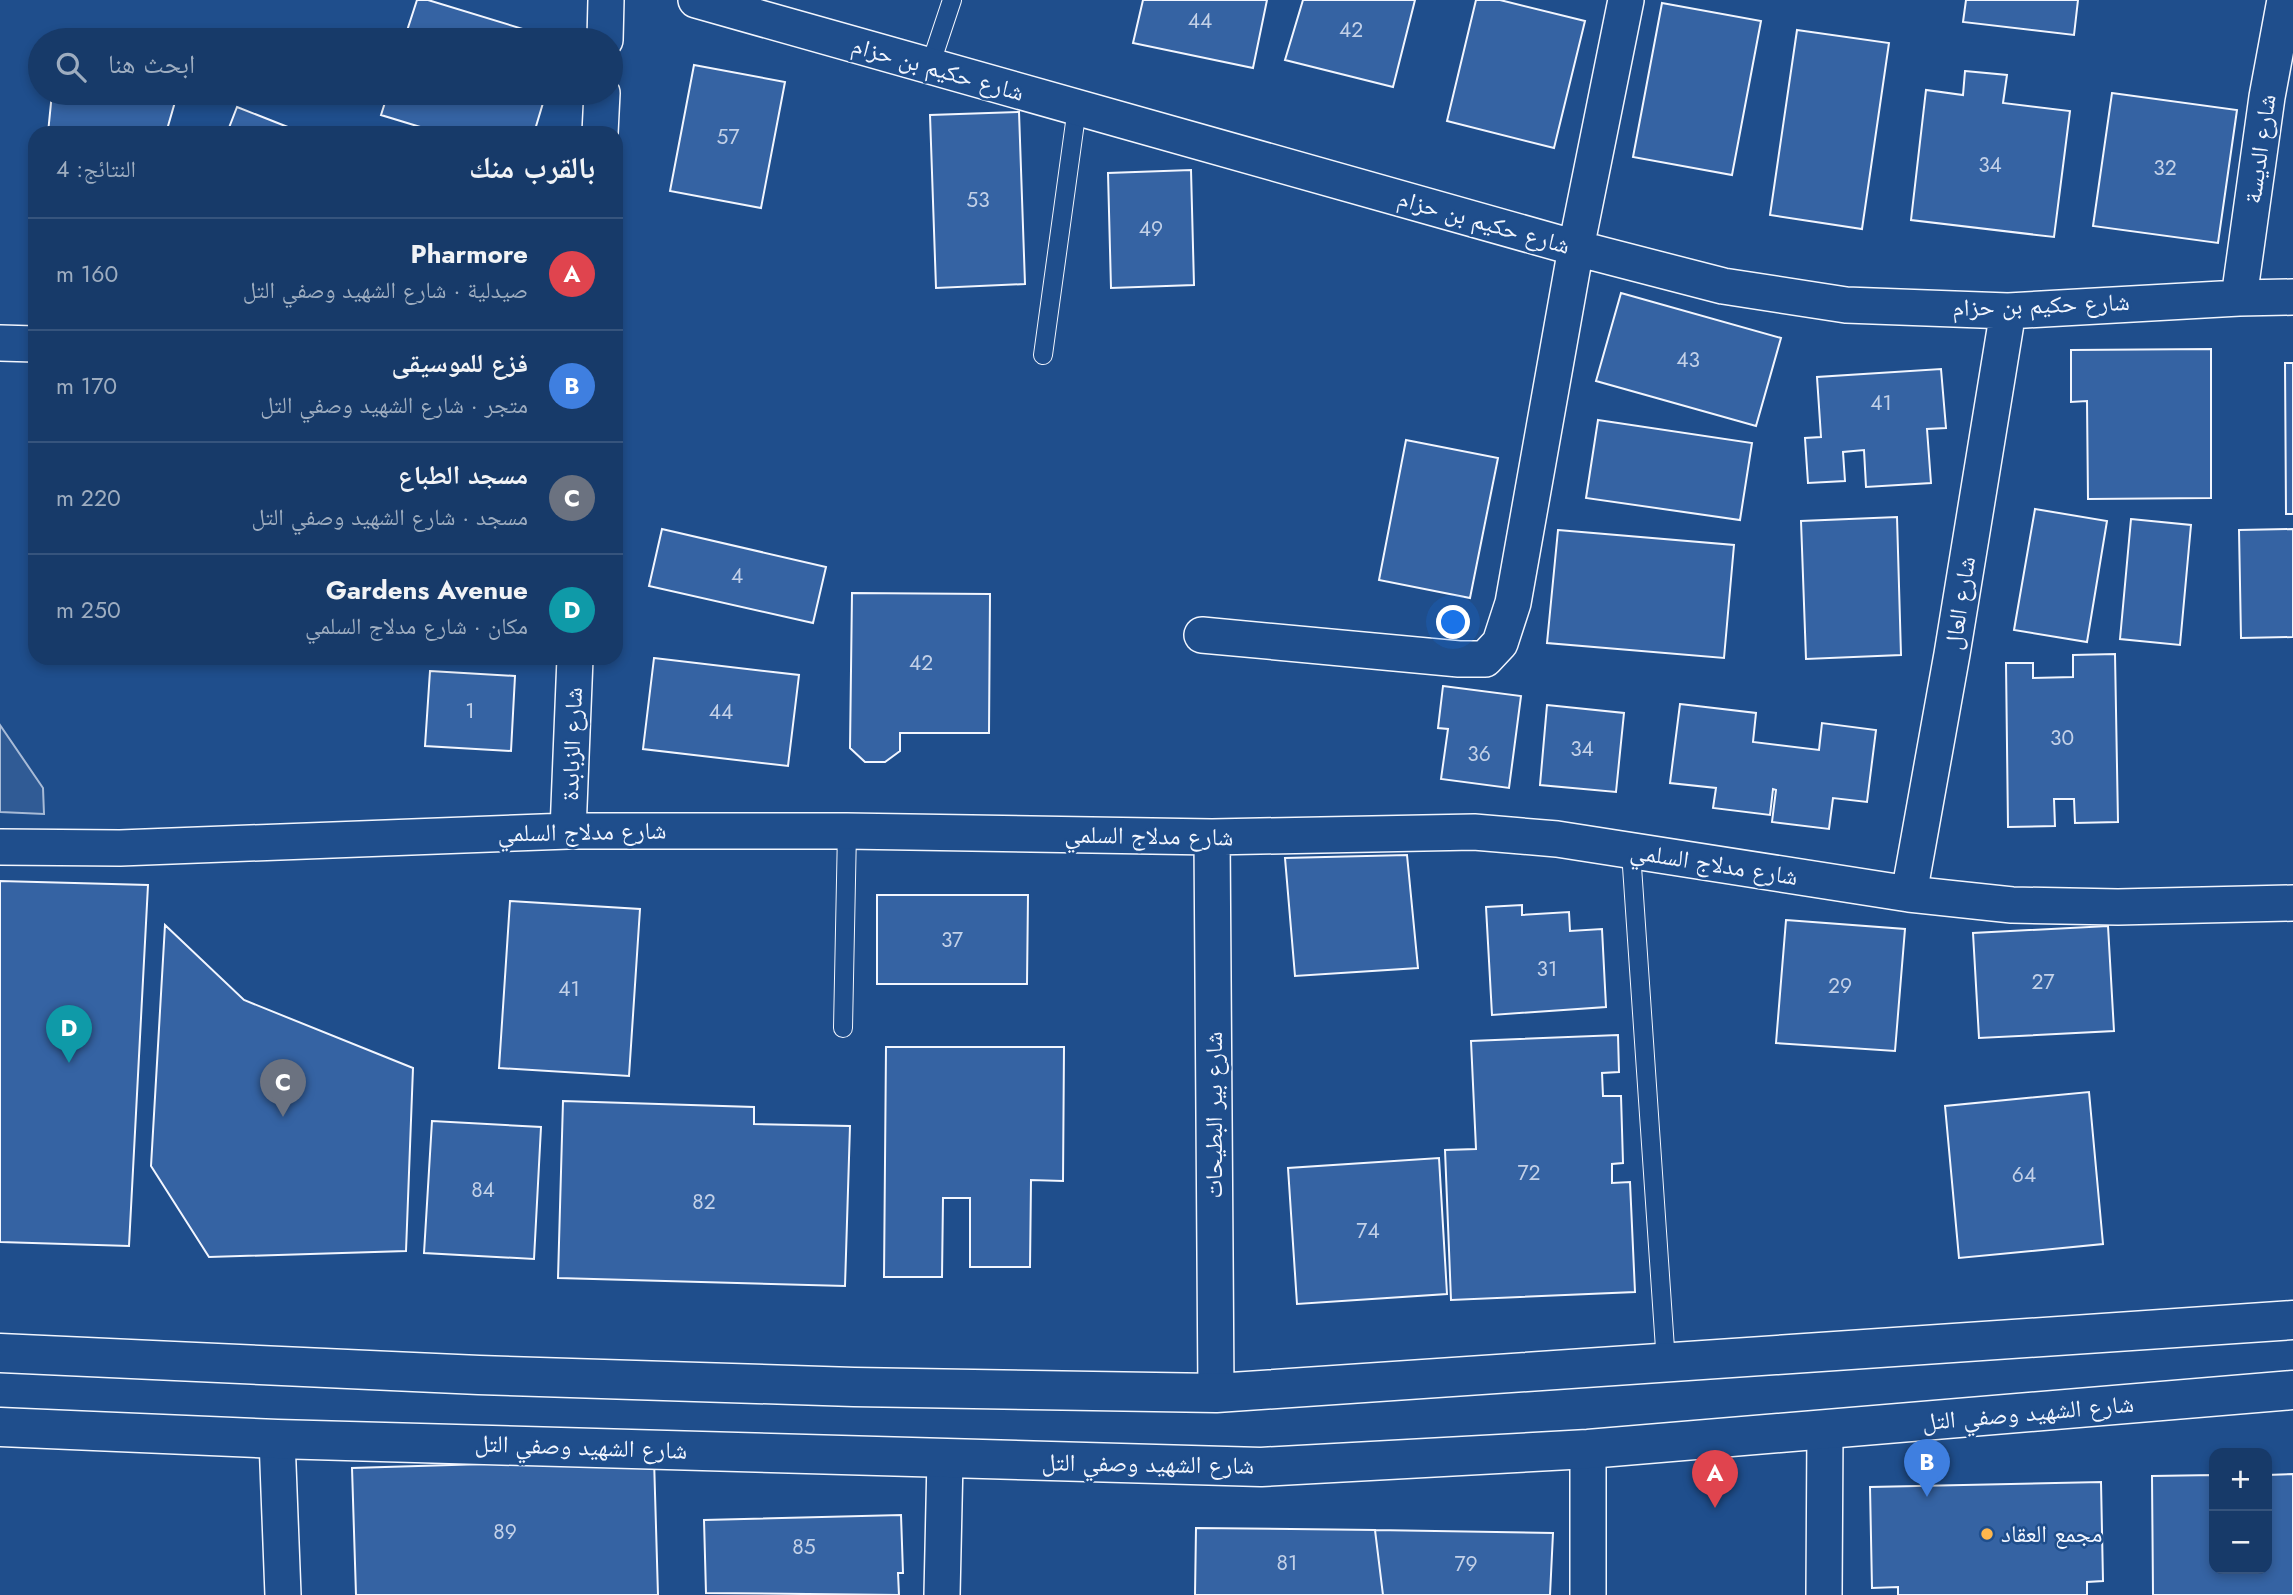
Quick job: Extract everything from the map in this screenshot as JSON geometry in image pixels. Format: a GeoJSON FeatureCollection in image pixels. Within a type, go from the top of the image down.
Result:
{"type":"FeatureCollection","features":[{"type":"Feature","properties":{"kind":"main road"},"geometry":{"type":"LineString","coordinates":[[0,1353],[534,1377],[868,1387],[1216,1393],[2293,1320]]}},
{"type":"Feature","properties":{"kind":"main road","name":"شارع الشهيد وصفي التل"},"geometry":{"type":"LineString","coordinates":[[0,1427],[277,1439],[387,1440],[1261,1467],[1588,1449],[2293,1391]]}},
{"type":"Feature","properties":{"kind":"street"},"geometry":{"type":"LineString","coordinates":[[605,28],[606,0]]}},
{"type":"Feature","properties":{"kind":"street","name":"شارع حكيم بن حزام"},"geometry":{"type":"LineString","coordinates":[[696,0],[1576,248],[1723,285],[1846,304],[2008,311],[2293,297]]}},
{"type":"Feature","properties":{"kind":"street"},"geometry":{"type":"LineString","coordinates":[[1202,635],[1459,659],[1485,659],[1500,643],[1513,603],[1576,248],[1626,0]]}},
{"type":"Feature","properties":{"kind":"street","name":"شارع الديسة"},"geometry":{"type":"LineString","coordinates":[[2239,298],[2267,97],[2285,0]]}},
{"type":"Feature","properties":{"kind":"street"},"geometry":{"type":"LineString","coordinates":[[600,126],[601,105]]}},
{"type":"Feature","properties":{"kind":"street","name":"شارع العال"},"geometry":{"type":"LineString","coordinates":[[1909,894],[1950,667],[2008,311]]}},
{"type":"Feature","properties":{"kind":"street"},"geometry":{"type":"LineString","coordinates":[[0,343],[28,344]]}},
{"type":"Feature","properties":{"kind":"street","name":"شارع الزبابدة"},"geometry":{"type":"LineString","coordinates":[[568,831],[575,665]]}},
{"type":"Feature","properties":{"kind":"street","name":"شارع مدلاج السلمي"},"geometry":{"type":"LineString","coordinates":[[0,847],[120,848],[568,831],[847,831],[1212,837],[1474,832],[1557,839],[1909,894],[2012,905],[2118,907],[2293,903]]}},
{"type":"Feature","properties":{"kind":"street","name":"شارع بير البطيحات"},"geometry":{"type":"LineString","coordinates":[[1212,837],[1216,1393]]}},
{"type":"Feature","properties":{"kind":"street"},"geometry":{"type":"LineString","coordinates":[[1824,1595],[1825,1430]]}},
{"type":"Feature","properties":{"kind":"street"},"geometry":{"type":"LineString","coordinates":[[277,1439],[283,1595]]}},
{"type":"Feature","properties":{"kind":"street"},"geometry":{"type":"LineString","coordinates":[[1588,1449],[1588,1595]]}},
{"type":"Feature","properties":{"kind":"street"},"geometry":{"type":"LineString","coordinates":[[942,1595],[945,1459]]}},
{"type":"Feature","properties":{"kind":"lane"},"geometry":{"type":"LineString","coordinates":[[930,66],[952,0]]}},
{"type":"Feature","properties":{"kind":"lane"},"geometry":{"type":"LineString","coordinates":[[1043,355],[1077,108]]}},
{"type":"Feature","properties":{"kind":"lane"},"geometry":{"type":"LineString","coordinates":[[843,1028],[847,831]]}},
{"type":"Feature","properties":{"kind":"lane"},"geometry":{"type":"LineString","coordinates":[[1631,852],[1666,1363]]}},
{"type":"Feature","properties":{"kind":"shaded area"},"geometry":{"type":"Polygon","coordinates":[[[0,725],[43,788],[44,814],[0,812],[0,725]]]}},
{"type":"Feature","properties":{"kind":"building"},"geometry":{"type":"Polygon","coordinates":[[[417,0],[428,0],[520,28],[408,28],[417,0]]]}},
{"type":"Feature","properties":{"kind":"building"},"geometry":{"type":"Polygon","coordinates":[[[1143,0],[1267,0],[1253,68],[1133,43],[1143,0]]]}},
{"type":"Feature","properties":{"kind":"building"},"geometry":{"type":"Polygon","coordinates":[[[1303,0],[1415,0],[1393,87],[1285,60],[1303,0]]]}},
{"type":"Feature","properties":{"kind":"building"},"geometry":{"type":"Polygon","coordinates":[[[1476,0],[1500,0],[1585,21],[1554,148],[1447,121],[1476,0]]]}},
{"type":"Feature","properties":{"kind":"building"},"geometry":{"type":"Polygon","coordinates":[[[1966,0],[2078,0],[2074,35],[1963,22],[1966,0]]]}},
{"type":"Feature","properties":{"kind":"building"},"geometry":{"type":"Polygon","coordinates":[[[1662,3],[1761,21],[1732,175],[1633,157],[1662,3]]]}},
{"type":"Feature","properties":{"kind":"building"},"geometry":{"type":"Polygon","coordinates":[[[1797,30],[1889,43],[1862,229],[1770,215],[1797,30]]]}},
{"type":"Feature","properties":{"kind":"building"},"geometry":{"type":"Polygon","coordinates":[[[694,65],[785,82],[761,208],[670,191],[694,65]]]}},
{"type":"Feature","properties":{"kind":"building"},"geometry":{"type":"Polygon","coordinates":[[[1965,71],[2007,75],[2003,103],[2070,111],[2054,237],[1911,220],[1926,90],[1963,95],[1965,71]]]}},
{"type":"Feature","properties":{"kind":"building"},"geometry":{"type":"Polygon","coordinates":[[[2112,93],[2237,110],[2218,243],[2093,226],[2112,93]]]}},
{"type":"Feature","properties":{"kind":"building"},"geometry":{"type":"Polygon","coordinates":[[[51,105],[174,105],[168,126],[49,126],[51,105]]]}},
{"type":"Feature","properties":{"kind":"building"},"geometry":{"type":"Polygon","coordinates":[[[384,105],[542,105],[536,126],[417,126],[381,115],[384,105]]]}},
{"type":"Feature","properties":{"kind":"building"},"geometry":{"type":"Polygon","coordinates":[[[237,107],[285,126],[230,126],[237,107]]]}},
{"type":"Feature","properties":{"kind":"building"},"geometry":{"type":"Polygon","coordinates":[[[1019,112],[1025,284],[936,288],[930,115],[1019,112]]]}},
{"type":"Feature","properties":{"kind":"building"},"geometry":{"type":"Polygon","coordinates":[[[1191,170],[1194,285],[1111,288],[1108,173],[1191,170]]]}},
{"type":"Feature","properties":{"kind":"building"},"geometry":{"type":"Polygon","coordinates":[[[1621,293],[1781,338],[1756,426],[1596,381],[1621,293]]]}},
{"type":"Feature","properties":{"kind":"building"},"geometry":{"type":"Polygon","coordinates":[[[2211,349],[2211,498],[2088,499],[2087,401],[2071,402],[2071,350],[2211,349]]]}},
{"type":"Feature","properties":{"kind":"building"},"geometry":{"type":"Polygon","coordinates":[[[2285,363],[2293,363],[2293,514],[2286,514],[2285,363]]]}},
{"type":"Feature","properties":{"kind":"building"},"geometry":{"type":"Polygon","coordinates":[[[1941,369],[1946,428],[1927,429],[1931,483],[1866,487],[1864,450],[1843,452],[1845,481],[1808,483],[1805,438],[1821,437],[1817,377],[1941,369]]]}},
{"type":"Feature","properties":{"kind":"building"},"geometry":{"type":"Polygon","coordinates":[[[1598,420],[1752,443],[1740,520],[1586,498],[1598,420]]]}},
{"type":"Feature","properties":{"kind":"building"},"geometry":{"type":"Polygon","coordinates":[[[1406,440],[1498,458],[1470,598],[1379,580],[1406,440]]]}},
{"type":"Feature","properties":{"kind":"building"},"geometry":{"type":"Polygon","coordinates":[[[2035,509],[2107,521],[2087,642],[2014,630],[2035,509]]]}},
{"type":"Feature","properties":{"kind":"building"},"geometry":{"type":"Polygon","coordinates":[[[1897,517],[1901,655],[1806,659],[1801,521],[1897,517]]]}},
{"type":"Feature","properties":{"kind":"building"},"geometry":{"type":"Polygon","coordinates":[[[2131,519],[2191,525],[2180,645],[2120,639],[2131,519]]]}},
{"type":"Feature","properties":{"kind":"building"},"geometry":{"type":"Polygon","coordinates":[[[662,529],[826,567],[813,623],[649,586],[662,529]]]}},
{"type":"Feature","properties":{"kind":"building"},"geometry":{"type":"Polygon","coordinates":[[[2293,529],[2293,637],[2241,638],[2239,530],[2293,529]]]}},
{"type":"Feature","properties":{"kind":"building"},"geometry":{"type":"Polygon","coordinates":[[[1558,530],[1734,545],[1724,658],[1547,643],[1558,530]]]}},
{"type":"Feature","properties":{"kind":"building"},"geometry":{"type":"Polygon","coordinates":[[[852,593],[990,594],[989,733],[900,733],[900,751],[885,762],[865,762],[850,748],[852,593]]]}},
{"type":"Feature","properties":{"kind":"building"},"geometry":{"type":"Polygon","coordinates":[[[2115,654],[2118,822],[2075,823],[2074,799],[2054,799],[2055,826],[2008,827],[2006,663],[2033,663],[2033,678],[2073,677],[2073,655],[2115,654]]]}},
{"type":"Feature","properties":{"kind":"building"},"geometry":{"type":"Polygon","coordinates":[[[654,658],[799,675],[788,766],[643,749],[654,658]]]}},
{"type":"Feature","properties":{"kind":"building"},"geometry":{"type":"Polygon","coordinates":[[[430,671],[515,676],[511,751],[425,746],[430,671]]]}},
{"type":"Feature","properties":{"kind":"building"},"geometry":{"type":"Polygon","coordinates":[[[1443,686],[1521,696],[1509,788],[1441,779],[1448,729],[1438,728],[1443,686]]]}},
{"type":"Feature","properties":{"kind":"building"},"geometry":{"type":"Polygon","coordinates":[[[1680,704],[1756,713],[1753,742],[1819,750],[1822,723],[1876,730],[1867,802],[1833,798],[1829,829],[1772,822],[1776,790],[1773,789],[1770,815],[1713,808],[1716,788],[1670,783],[1680,704]]]}},
{"type":"Feature","properties":{"kind":"building"},"geometry":{"type":"Polygon","coordinates":[[[1547,705],[1624,713],[1616,792],[1540,785],[1547,705]]]}},
{"type":"Feature","properties":{"kind":"building"},"geometry":{"type":"Polygon","coordinates":[[[1407,855],[1418,968],[1295,976],[1285,858],[1407,855]]]}},
{"type":"Feature","properties":{"kind":"building"},"geometry":{"type":"Polygon","coordinates":[[[0,881],[148,885],[129,1246],[0,1242],[0,881]]]}},
{"type":"Feature","properties":{"kind":"building"},"geometry":{"type":"Polygon","coordinates":[[[877,895],[1028,895],[1027,984],[877,984],[877,895]]]}},
{"type":"Feature","properties":{"kind":"building"},"geometry":{"type":"Polygon","coordinates":[[[510,901],[640,909],[629,1076],[499,1068],[510,901]]]}},
{"type":"Feature","properties":{"kind":"building"},"geometry":{"type":"Polygon","coordinates":[[[1522,905],[1522,915],[1569,912],[1570,931],[1602,929],[1606,1007],[1492,1015],[1486,907],[1522,905]]]}},
{"type":"Feature","properties":{"kind":"building"},"geometry":{"type":"Polygon","coordinates":[[[1786,920],[1905,929],[1895,1051],[1776,1043],[1786,920]]]}},
{"type":"Feature","properties":{"kind":"building"},"geometry":{"type":"Polygon","coordinates":[[[165,925],[244,1000],[413,1068],[406,1251],[209,1257],[151,1166],[165,925]]]}},
{"type":"Feature","properties":{"kind":"building"},"geometry":{"type":"Polygon","coordinates":[[[2108,926],[2114,1031],[1979,1038],[1973,933],[2108,926]]]}},
{"type":"Feature","properties":{"kind":"building"},"geometry":{"type":"Polygon","coordinates":[[[1618,1035],[1619,1072],[1602,1073],[1603,1096],[1621,1096],[1623,1163],[1612,1164],[1612,1183],[1630,1182],[1635,1292],[1451,1300],[1445,1150],[1476,1149],[1471,1041],[1618,1035]]]}},
{"type":"Feature","properties":{"kind":"building"},"geometry":{"type":"Polygon","coordinates":[[[886,1047],[1064,1047],[1063,1181],[1031,1180],[1030,1267],[970,1267],[970,1198],[943,1198],[942,1277],[884,1277],[886,1047]]]}},
{"type":"Feature","properties":{"kind":"building"},"geometry":{"type":"Polygon","coordinates":[[[2089,1092],[2103,1244],[1959,1258],[1945,1106],[2089,1092]]]}},
{"type":"Feature","properties":{"kind":"building"},"geometry":{"type":"Polygon","coordinates":[[[563,1101],[754,1107],[754,1124],[850,1126],[845,1286],[558,1278],[563,1101]]]}},
{"type":"Feature","properties":{"kind":"building"},"geometry":{"type":"Polygon","coordinates":[[[432,1121],[541,1127],[534,1259],[424,1253],[432,1121]]]}},
{"type":"Feature","properties":{"kind":"building"},"geometry":{"type":"Polygon","coordinates":[[[1439,1158],[1447,1294],[1297,1304],[1288,1168],[1439,1158]]]}},
{"type":"Feature","properties":{"kind":"building"},"geometry":{"type":"Polygon","coordinates":[[[654,1459],[658,1595],[356,1595],[352,1468],[654,1459]]]}},
{"type":"Feature","properties":{"kind":"building"},"geometry":{"type":"Polygon","coordinates":[[[2293,1474],[2293,1595],[2153,1595],[2152,1476],[2209,1475],[2209,1574],[2272,1574],[2272,1475],[2293,1474]]]}},
{"type":"Feature","properties":{"kind":"building","name":"مجمع العقاد"},"geometry":{"type":"Polygon","coordinates":[[[2101,1482],[2103,1581],[2087,1582],[2087,1595],[1898,1595],[1898,1587],[1872,1588],[1870,1487],[2101,1482]]]}},
{"type":"Feature","properties":{"kind":"building"},"geometry":{"type":"Polygon","coordinates":[[[901,1515],[903,1573],[898,1573],[899,1595],[706,1593],[704,1520],[901,1515]]]}},
{"type":"Feature","properties":{"kind":"building"},"geometry":{"type":"Polygon","coordinates":[[[1196,1528],[1375,1530],[1383,1595],[1195,1595],[1196,1528]]]}},
{"type":"Feature","properties":{"kind":"building"},"geometry":{"type":"Polygon","coordinates":[[[1375,1530],[1553,1533],[1550,1595],[1383,1595],[1375,1530]]]}},
{"type":"Feature","properties":{"kind":"place","name":"Gardens Avenue"},"geometry":{"type":"Point","coordinates":[69,1063]}},
{"type":"Feature","properties":{"kind":"place","name":"مسجد الطباع"},"geometry":{"type":"Point","coordinates":[283,1117]}},
{"type":"Feature","properties":{"kind":"place","name":"فزع للموسيقى"},"geometry":{"type":"Point","coordinates":[1927,1497]}},
{"type":"Feature","properties":{"kind":"place","name":"Pharmore"},"geometry":{"type":"Point","coordinates":[1715,1508]}},
{"type":"Feature","properties":{"kind":"place","name":"مجمع العقاد"},"geometry":{"type":"Point","coordinates":[1987,1534]}}]}
